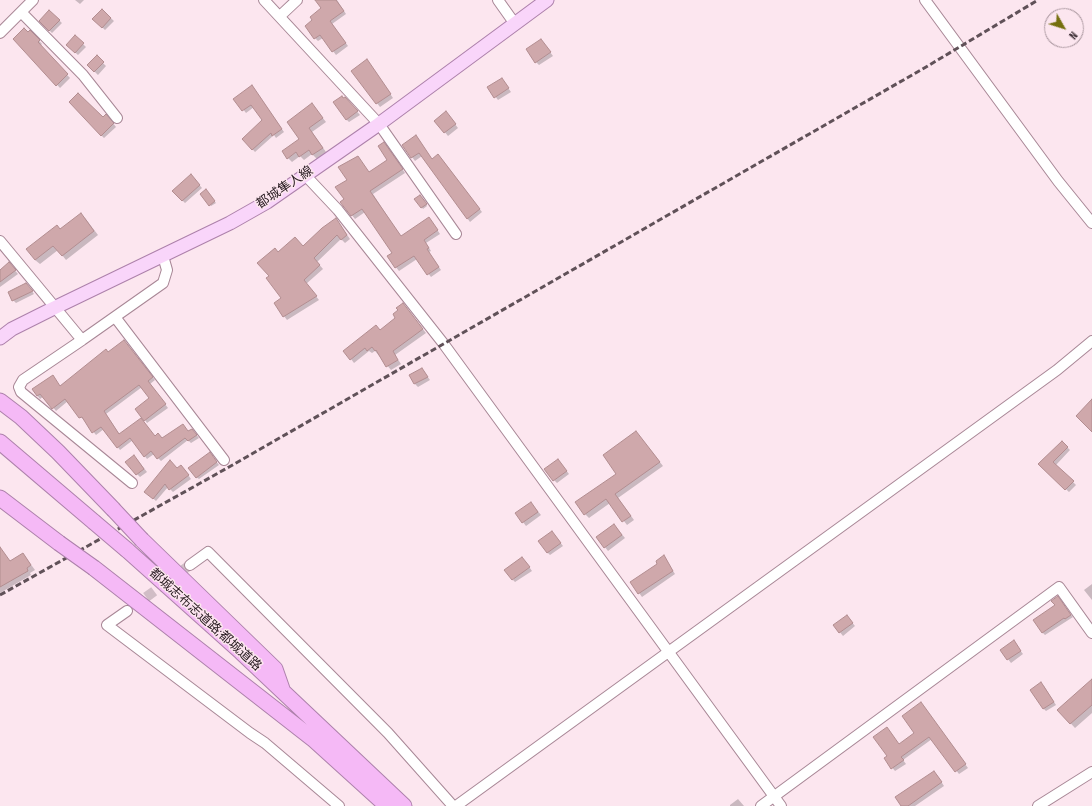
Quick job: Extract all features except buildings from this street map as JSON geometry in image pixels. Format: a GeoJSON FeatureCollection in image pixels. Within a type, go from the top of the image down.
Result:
{"type":"FeatureCollection","features":[{"type":"Feature","properties":{"kind":"highway"},"geometry":{"type":"LineString","coordinates":[[0,401],[21,417],[58,452],[142,540],[275,669],[283,692]]}},
{"type":"Feature","properties":{"kind":"highway","name":"都城志布志道路;都城道路"},"geometry":{"type":"LineString","coordinates":[[0,442],[127,550],[283,692],[404,806]]}},
{"type":"Feature","properties":{"kind":"highway"},"geometry":{"type":"LineString","coordinates":[[0,498],[94,568],[313,738],[387,806]]}},
{"type":"Feature","properties":{"kind":"main road","name":"都城隼人線"},"geometry":{"type":"LineString","coordinates":[[0,338],[12,329],[125,272],[163,256],[230,223],[267,202],[379,124],[547,0]]}},
{"type":"Feature","properties":{"kind":"street"},"geometry":{"type":"LineString","coordinates":[[0,33],[33,0]]}},
{"type":"Feature","properties":{"kind":"street"},"geometry":{"type":"LineString","coordinates":[[264,0],[379,124],[456,234]]}},
{"type":"Feature","properties":{"kind":"street"},"geometry":{"type":"LineString","coordinates":[[280,16],[297,0]]}},
{"type":"Feature","properties":{"kind":"street"},"geometry":{"type":"LineString","coordinates":[[498,0],[515,24]]}},
{"type":"Feature","properties":{"kind":"street"},"geometry":{"type":"LineString","coordinates":[[925,0],[1058,181],[1092,223]]}},
{"type":"Feature","properties":{"kind":"street"},"geometry":{"type":"LineString","coordinates":[[21,12],[83,76],[117,118]]}},
{"type":"Feature","properties":{"kind":"street"},"geometry":{"type":"LineString","coordinates":[[306,176],[338,210],[443,342],[781,806]]}},
{"type":"Feature","properties":{"kind":"street"},"geometry":{"type":"LineString","coordinates":[[1,245],[82,340]]}},
{"type":"Feature","properties":{"kind":"street"},"geometry":{"type":"LineString","coordinates":[[132,483],[21,392],[19,387],[23,380],[163,282],[167,270],[163,256]]}},
{"type":"Feature","properties":{"kind":"street"},"geometry":{"type":"LineString","coordinates":[[115,317],[224,460]]}},
{"type":"Feature","properties":{"kind":"street"},"geometry":{"type":"LineString","coordinates":[[456,806],[1057,370],[1092,341]]}},
{"type":"Feature","properties":{"kind":"street"},"geometry":{"type":"LineString","coordinates":[[190,565],[208,552],[388,733],[453,806]]}},
{"type":"Feature","properties":{"kind":"street"},"geometry":{"type":"LineString","coordinates":[[761,806],[1059,587],[1092,633]]}},
{"type":"Feature","properties":{"kind":"street"},"geometry":{"type":"LineString","coordinates":[[127,610],[107,625],[265,743],[339,806]]}},
{"type":"Feature","properties":{"kind":"street"},"geometry":{"type":"LineString","coordinates":[[1038,806],[1092,772]]}},
{"type":"Feature","properties":{"kind":"tunnel"},"geometry":{"type":"LineString","coordinates":[[134,606],[190,565]]}},
{"type":"Feature","properties":{"kind":"railway"},"geometry":{"type":"LineString","coordinates":[[0,595],[229,467],[926,67],[1038,0]]}}]}
